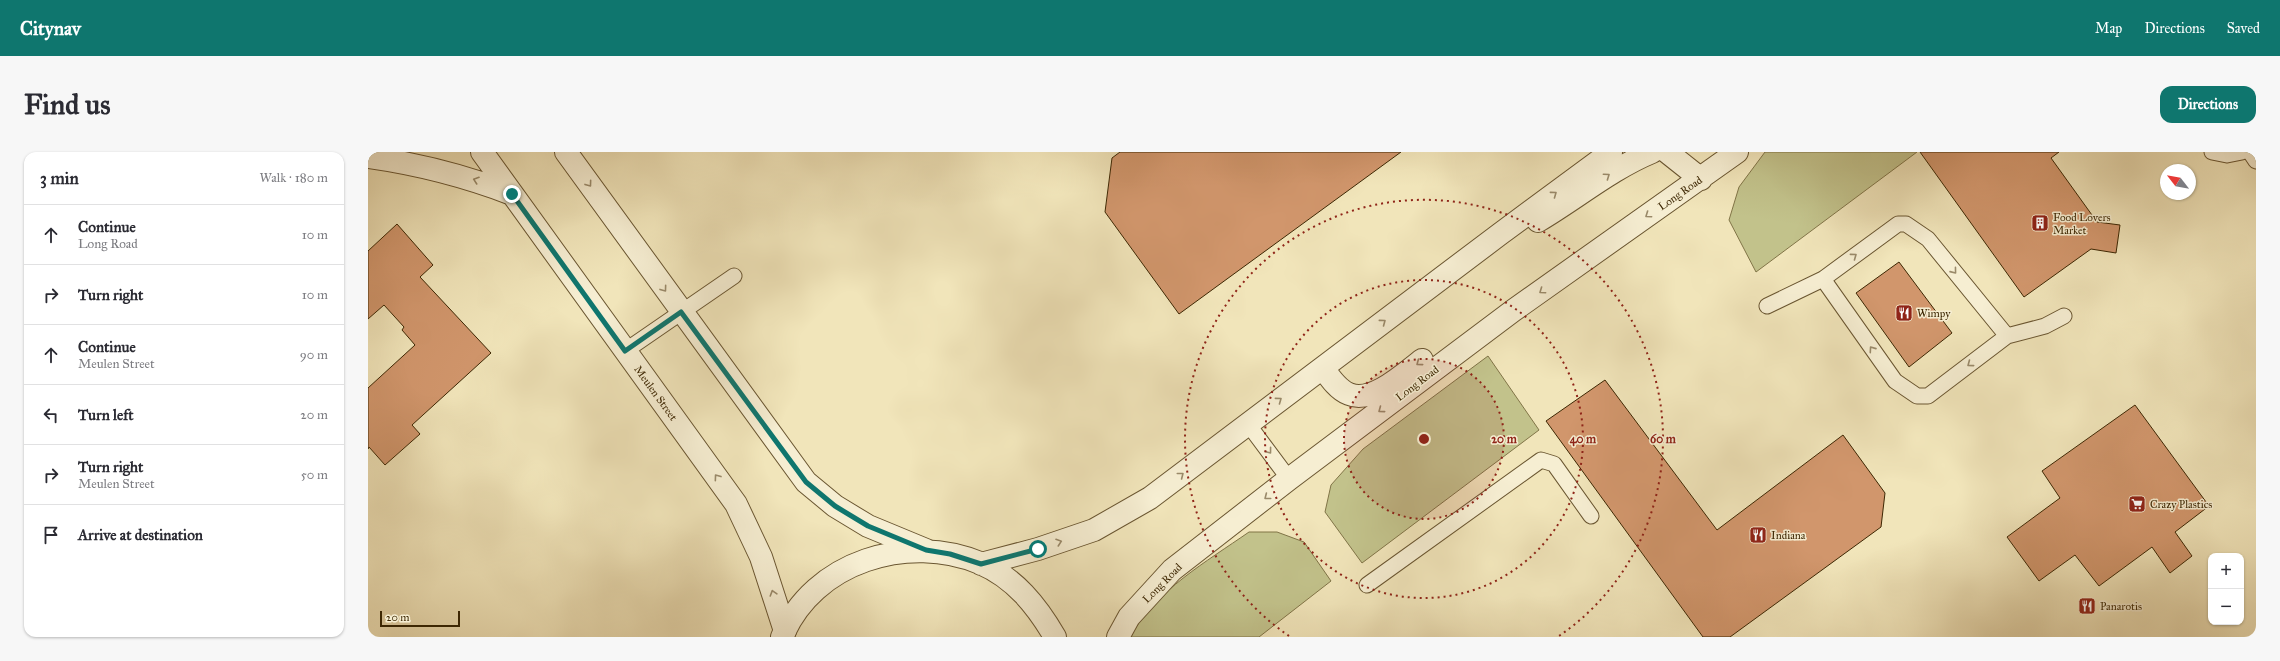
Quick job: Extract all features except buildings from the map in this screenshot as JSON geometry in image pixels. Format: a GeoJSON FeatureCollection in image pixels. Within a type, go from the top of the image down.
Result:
{"type":"FeatureCollection","features":[{"type":"Feature","properties":{"kind":"street","name":"Meulen Street"},"geometry":{"type":"LineString","coordinates":[[482,152],[736,504],[761,557],[783,634]]}},
{"type":"Feature","properties":{"kind":"street"},"geometry":{"type":"LineString","coordinates":[[981,564],[1038,549],[1094,530],[1150,498],[1611,152]]}},
{"type":"Feature","properties":{"kind":"street"},"geometry":{"type":"LineString","coordinates":[[1500,234],[1532,224],[1566,204],[1627,162],[1652,152]]}},
{"type":"Feature","properties":{"kind":"street"},"geometry":{"type":"LineString","coordinates":[[1667,152],[1701,179]]}},
{"type":"Feature","properties":{"kind":"street","name":"Long Road"},"geometry":{"type":"LineString","coordinates":[[1118,637],[1129,617],[1172,570],[1289,479],[1514,310],[1701,179],[1737,152]]}},
{"type":"Feature","properties":{"kind":"street"},"geometry":{"type":"LineString","coordinates":[[569,154],[681,312],[806,482],[835,506],[868,526],[926,550]]}},
{"type":"Feature","properties":{"kind":"street"},"geometry":{"type":"LineString","coordinates":[[368,157],[405,162],[473,179],[512,194]]}},
{"type":"Feature","properties":{"kind":"street"},"geometry":{"type":"LineString","coordinates":[[1322,368],[1337,385],[1350,395],[1369,395],[1380,390],[1439,348],[1476,325],[1514,310]]}},
{"type":"Feature","properties":{"kind":"street"},"geometry":{"type":"LineString","coordinates":[[783,634],[804,603],[820,587],[842,571],[870,558],[891,552],[926,550],[950,554],[981,564],[1005,578],[1027,596],[1041,614],[1055,637]]}},
{"type":"Feature","properties":{"kind":"lane"},"geometry":{"type":"LineString","coordinates":[[2212,152],[2227,155],[2242,152]]}},
{"type":"Feature","properties":{"kind":"lane"},"geometry":{"type":"LineString","coordinates":[[2250,152],[2256,161]]}},
{"type":"Feature","properties":{"kind":"lane"},"geometry":{"type":"LineString","coordinates":[[1767,306],[1823,279],[1898,224],[1906,224],[1928,239],[2007,336]]}},
{"type":"Feature","properties":{"kind":"lane"},"geometry":{"type":"LineString","coordinates":[[625,351],[734,276]]}},
{"type":"Feature","properties":{"kind":"lane"},"geometry":{"type":"LineString","coordinates":[[1823,279],[1895,381],[1917,396],[1928,396],[2007,336],[2045,326],[2064,316]]}},
{"type":"Feature","properties":{"kind":"lane"},"geometry":{"type":"LineString","coordinates":[[1248,424],[1289,479]]}},
{"type":"Feature","properties":{"kind":"lane"},"geometry":{"type":"LineString","coordinates":[[1367,585],[1541,460],[1554,464],[1591,516]]}},
{"type":"Feature","properties":{"kind":"green space"},"geometry":{"type":"Polygon","coordinates":[[[1765,152],[1917,152],[1756,272],[1729,220],[1739,187],[1765,152]]]}},
{"type":"Feature","properties":{"kind":"green space"},"geometry":{"type":"Polygon","coordinates":[[[1488,356],[1539,430],[1362,563],[1325,512],[1331,485],[1363,449],[1488,356]]]}},
{"type":"Feature","properties":{"kind":"green space"},"geometry":{"type":"Polygon","coordinates":[[[1249,532],[1277,532],[1304,542],[1331,581],[1259,637],[1130,637],[1141,620],[1168,591],[1199,566],[1249,532]]]}},
{"type":"Feature","properties":{"kind":"place","name":"Food Lovers Market"},"geometry":{"type":"Point","coordinates":[2040,223]}},
{"type":"Feature","properties":{"kind":"place","name":"Wimpy"},"geometry":{"type":"Point","coordinates":[1904,313]}},
{"type":"Feature","properties":{"kind":"place","name":"Crazy Plastics"},"geometry":{"type":"Point","coordinates":[2137,504]}},
{"type":"Feature","properties":{"kind":"place","name":"Indiana"},"geometry":{"type":"Point","coordinates":[1758,535]}},
{"type":"Feature","properties":{"kind":"place","name":"Panarotis"},"geometry":{"type":"Point","coordinates":[2087,606]}},
{"type":"Feature","properties":{"kind":"route"},"geometry":{"type":"LineString","coordinates":[[512,194],[625,351],[681,312],[806,482],[835,506],[868,526],[926,550],[950,554],[981,564],[1038,549]]}}]}
